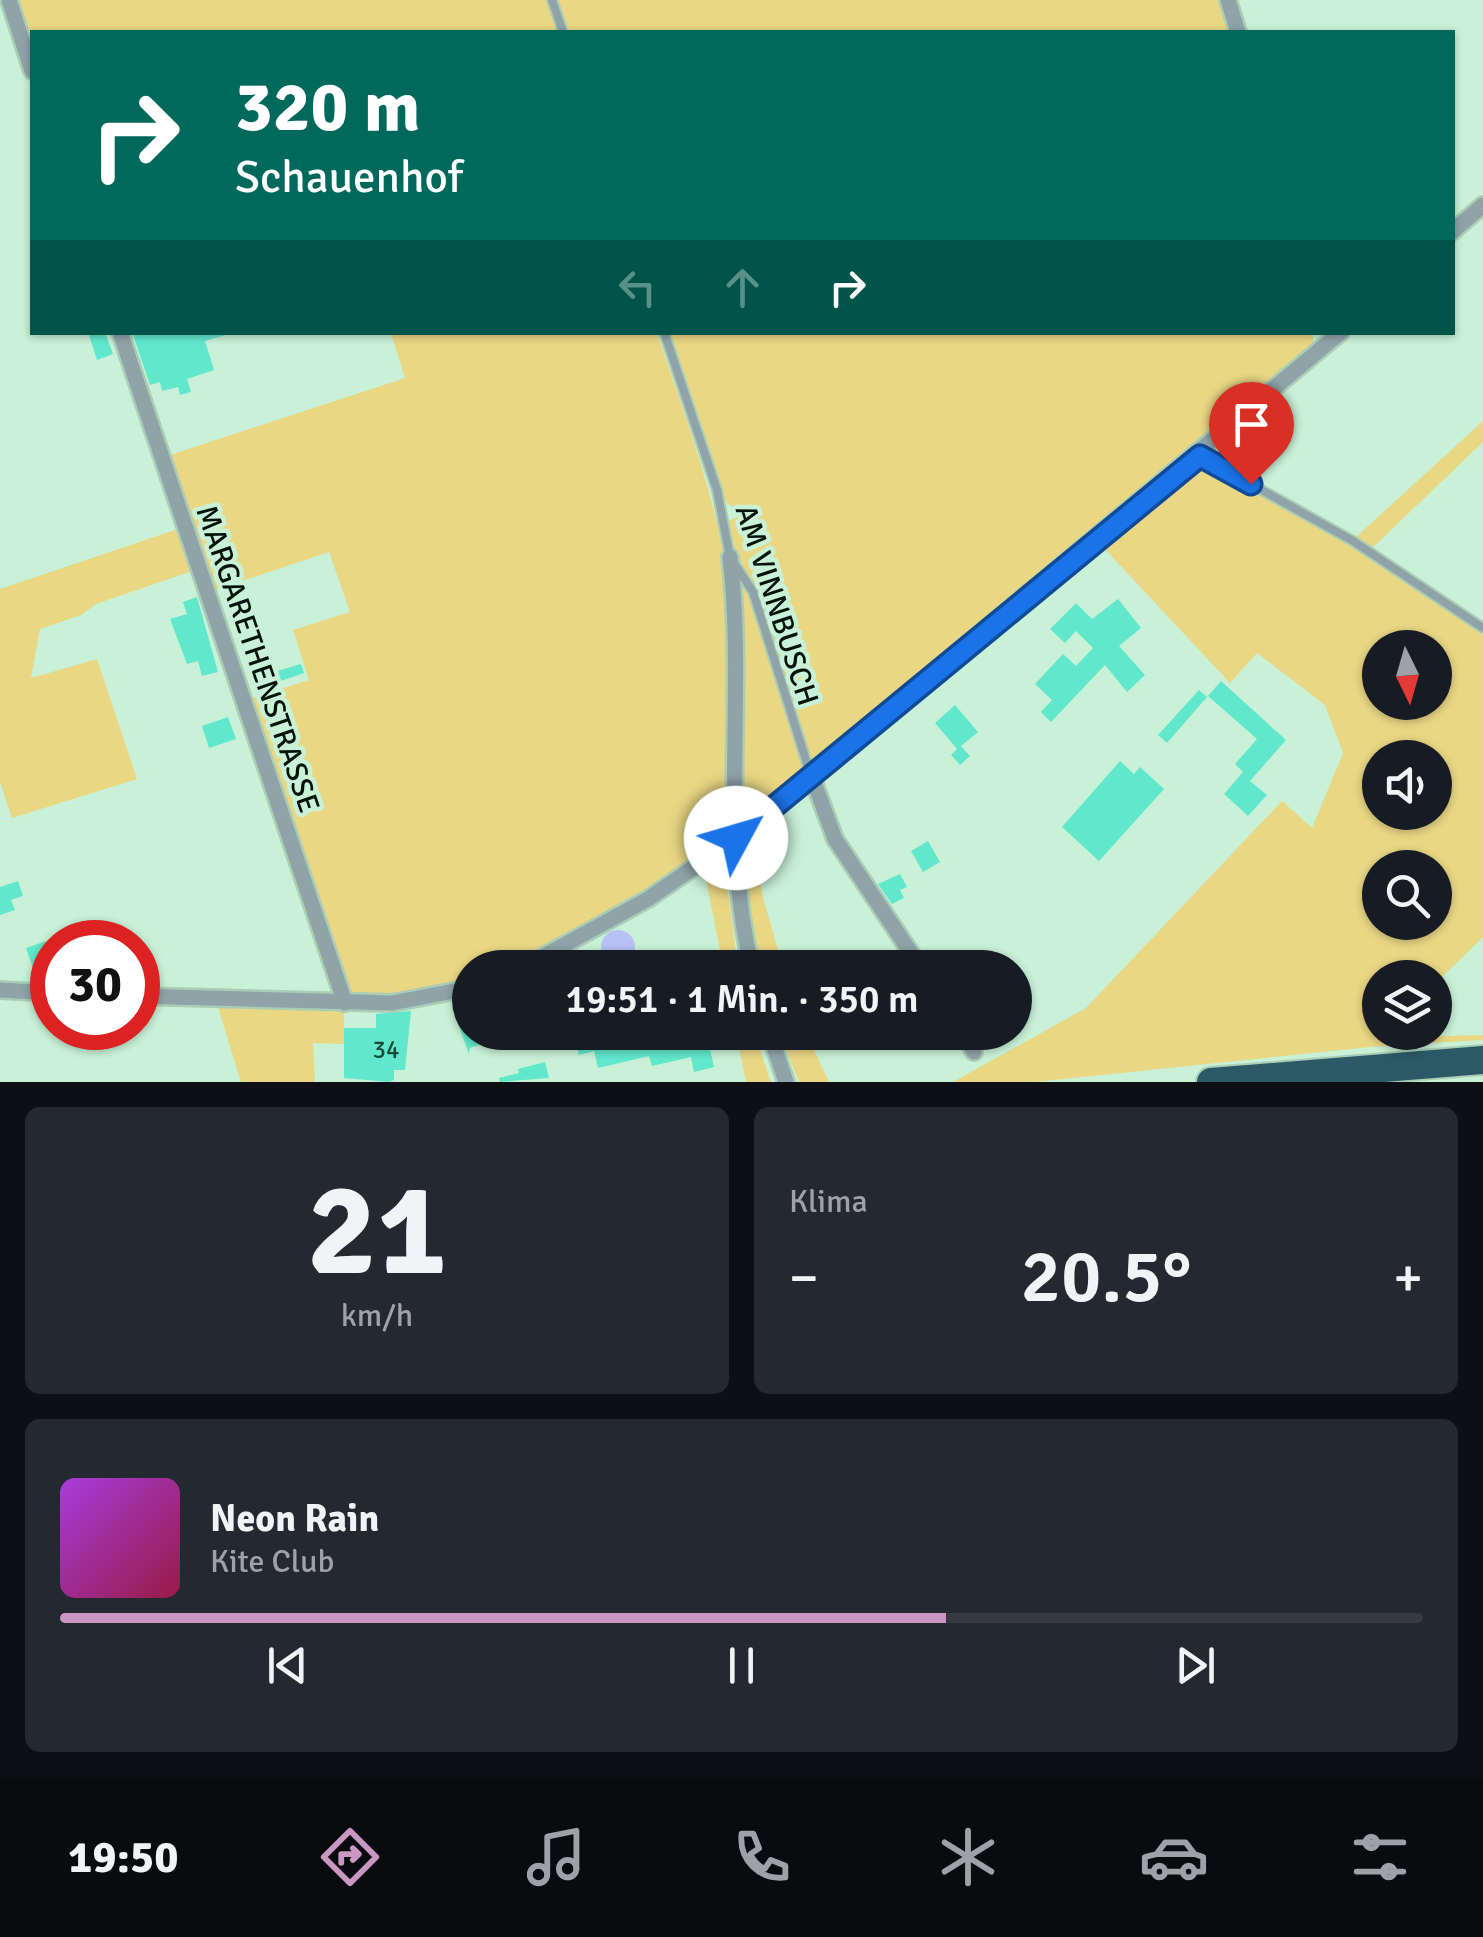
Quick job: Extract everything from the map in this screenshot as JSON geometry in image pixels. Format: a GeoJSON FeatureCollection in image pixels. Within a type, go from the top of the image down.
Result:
{"type":"FeatureCollection","features":[{"type":"Feature","properties":{"kind":"highway"},"geometry":{"type":"LineString","coordinates":[[1211,1082],[1483,1060]]}},
{"type":"Feature","properties":{"kind":"street"},"geometry":{"type":"LineString","coordinates":[[9,0],[30,65]]}},
{"type":"Feature","properties":{"kind":"street"},"geometry":{"type":"LineString","coordinates":[[1228,0],[1237,30]]}},
{"type":"Feature","properties":{"kind":"street"},"geometry":{"type":"LineString","coordinates":[[1455,229],[1483,204]]}},
{"type":"Feature","properties":{"kind":"street","name":"MARGARETHENSTRASSE"},"geometry":{"type":"LineString","coordinates":[[121,335],[346,1003]]}},
{"type":"Feature","properties":{"kind":"street"},"geometry":{"type":"LineString","coordinates":[[1318,335],[1321,351]]}},
{"type":"Feature","properties":{"kind":"street"},"geometry":{"type":"LineString","coordinates":[[555,950],[648,899],[736,838],[1200,456],[1339,335]]}},
{"type":"Feature","properties":{"kind":"street"},"geometry":{"type":"LineString","coordinates":[[730,557],[736,610],[736,838],[742,929],[747,950]]}},
{"type":"Feature","properties":{"kind":"street"},"geometry":{"type":"LineString","coordinates":[[812,778],[835,839],[909,950]]}},
{"type":"Feature","properties":{"kind":"street"},"geometry":{"type":"LineString","coordinates":[[0,990],[30,992]]}},
{"type":"Feature","properties":{"kind":"street"},"geometry":{"type":"LineString","coordinates":[[160,997],[392,1003],[452,991]]}},
{"type":"Feature","properties":{"kind":"street"},"geometry":{"type":"LineString","coordinates":[[775,1050],[786,1082]]}},
{"type":"Feature","properties":{"kind":"lane"},"geometry":{"type":"LineString","coordinates":[[552,0],[562,30]]}},
{"type":"Feature","properties":{"kind":"lane","name":"AM VINNBUSCH"},"geometry":{"type":"LineString","coordinates":[[665,335],[718,490],[730,557],[754,592],[812,778]]}},
{"type":"Feature","properties":{"kind":"lane"},"geometry":{"type":"LineString","coordinates":[[1200,456],[1354,541],[1483,628]]}},
{"type":"Feature","properties":{"kind":"shaded area"},"geometry":{"type":"Polygon","coordinates":[[[13,0],[1224,0],[1234,30],[30,30],[30,51],[13,0]]]}},
{"type":"Feature","properties":{"kind":"shaded area"},"geometry":{"type":"Polygon","coordinates":[[[392,335],[658,335],[702,467],[727,570],[735,661],[730,835],[701,859],[549,950],[452,950],[452,987],[388,998],[357,996],[346,991],[246,700],[309,680],[293,630],[350,612],[329,552],[212,591],[164,457],[405,378],[392,335]]]}},
{"type":"Feature","properties":{"kind":"shaded area"},"geometry":{"type":"Polygon","coordinates":[[[670,335],[1313,335],[1313,348],[742,826],[737,576],[728,521],[740,516],[723,498],[670,335]]]}},
{"type":"Feature","properties":{"kind":"shaded area"},"geometry":{"type":"Polygon","coordinates":[[[1483,421],[1483,442],[1371,549],[1355,538],[1483,421]]]}},
{"type":"Feature","properties":{"kind":"shaded area"},"geometry":{"type":"Polygon","coordinates":[[[1201,463],[1350,544],[1483,635],[1483,937],[1452,967],[1452,960],[1362,960],[1362,1048],[1035,1082],[953,1082],[1011,1050],[1032,1050],[1032,1038],[1086,1008],[1282,801],[1312,828],[1343,753],[1325,705],[1257,653],[1230,683],[1101,545],[1201,463]]]}},
{"type":"Feature","properties":{"kind":"shaded area"},"geometry":{"type":"Polygon","coordinates":[[[181,528],[195,570],[96,604],[81,615],[40,629],[31,678],[97,659],[137,779],[12,818],[0,782],[0,589],[181,528]]]}},
{"type":"Feature","properties":{"kind":"shaded area"},"geometry":{"type":"Polygon","coordinates":[[[753,836],[763,898],[778,950],[758,950],[745,883],[747,850],[753,836]]]}},
{"type":"Feature","properties":{"kind":"shaded area"},"geometry":{"type":"Polygon","coordinates":[[[713,865],[726,877],[736,950],[720,950],[704,868],[713,865]]]}},
{"type":"Feature","properties":{"kind":"shaded area"},"geometry":{"type":"Polygon","coordinates":[[[216,1001],[344,1009],[344,1044],[313,1043],[315,1082],[241,1082],[216,1001]]]}},
{"type":"Feature","properties":{"kind":"shaded area"},"geometry":{"type":"Polygon","coordinates":[[[1483,1035],[1483,1040],[1452,1042],[1452,1036],[1483,1035]]]}},
{"type":"Feature","properties":{"kind":"shaded area"},"geometry":{"type":"Polygon","coordinates":[[[739,1050],[760,1050],[771,1082],[746,1082],[739,1050]]]}},
{"type":"Feature","properties":{"kind":"shaded area"},"geometry":{"type":"Polygon","coordinates":[[[786,1050],[814,1050],[829,1082],[799,1082],[786,1050]]]}},
{"type":"Feature","properties":{"kind":"water"},"geometry":{"type":"Polygon","coordinates":[[[618,930],[630,935],[634,950],[601,947],[606,935],[618,930]]]}},
{"type":"Feature","properties":{"kind":"building"},"geometry":{"type":"Polygon","coordinates":[[[89,335],[106,335],[113,354],[97,360],[89,335]]]}},
{"type":"Feature","properties":{"kind":"building"},"geometry":{"type":"Polygon","coordinates":[[[133,335],[226,335],[205,341],[214,370],[187,379],[191,392],[180,395],[178,387],[162,391],[160,382],[150,385],[133,335]]]}},
{"type":"Feature","properties":{"kind":"building"},"geometry":{"type":"Polygon","coordinates":[[[197,597],[218,672],[202,676],[198,661],[187,664],[170,619],[187,614],[183,602],[197,597]]]}},
{"type":"Feature","properties":{"kind":"building"},"geometry":{"type":"Polygon","coordinates":[[[1118,599],[1141,628],[1119,646],[1145,675],[1127,692],[1105,665],[1051,722],[1041,712],[1052,700],[1035,684],[1063,654],[1076,666],[1093,648],[1076,631],[1065,643],[1050,629],[1076,603],[1092,619],[1118,599]]]}},
{"type":"Feature","properties":{"kind":"building"},"geometry":{"type":"Polygon","coordinates":[[[267,652],[274,672],[301,664],[304,673],[258,689],[247,659],[267,652]]]}},
{"type":"Feature","properties":{"kind":"building"},"geometry":{"type":"Polygon","coordinates":[[[1221,681],[1286,740],[1250,781],[1267,795],[1248,816],[1224,794],[1243,772],[1235,764],[1257,739],[1208,696],[1221,681]]]}},
{"type":"Feature","properties":{"kind":"building"},"geometry":{"type":"Polygon","coordinates":[[[1199,690],[1207,697],[1167,743],[1158,735],[1199,690]]]}},
{"type":"Feature","properties":{"kind":"building"},"geometry":{"type":"Polygon","coordinates":[[[955,705],[978,732],[961,746],[970,756],[960,765],[951,755],[957,749],[935,723],[955,705]]]}},
{"type":"Feature","properties":{"kind":"building"},"geometry":{"type":"Polygon","coordinates":[[[228,717],[236,739],[209,748],[202,726],[228,717]]]}},
{"type":"Feature","properties":{"kind":"building"},"geometry":{"type":"Polygon","coordinates":[[[1120,761],[1134,774],[1140,767],[1164,789],[1099,861],[1062,827],[1120,761]]]}},
{"type":"Feature","properties":{"kind":"building"},"geometry":{"type":"Polygon","coordinates":[[[928,841],[940,862],[923,872],[911,851],[928,841]]]}},
{"type":"Feature","properties":{"kind":"building"},"geometry":{"type":"Polygon","coordinates":[[[900,874],[907,887],[900,890],[904,898],[892,904],[878,884],[900,874]]]}},
{"type":"Feature","properties":{"kind":"building"},"geometry":{"type":"Polygon","coordinates":[[[18,881],[23,896],[11,900],[15,910],[0,915],[0,887],[18,881]]]}},
{"type":"Feature","properties":{"kind":"building"},"geometry":{"type":"Polygon","coordinates":[[[411,1011],[405,1070],[394,1070],[394,1080],[389,1082],[344,1078],[344,1028],[376,1028],[376,1014],[411,1011]]]}},
{"type":"Feature","properties":{"kind":"building"},"geometry":{"type":"Polygon","coordinates":[[[578,1050],[710,1050],[714,1067],[694,1072],[691,1057],[652,1066],[649,1056],[598,1068],[594,1051],[579,1055],[578,1050]]]}},
{"type":"Feature","properties":{"kind":"building"},"geometry":{"type":"Polygon","coordinates":[[[545,1062],[549,1078],[500,1082],[499,1078],[519,1073],[518,1069],[545,1062]]]}},
{"type":"Feature","properties":{"kind":"route"},"geometry":{"type":"LineString","coordinates":[[736,838],[1200,456],[1251,484]]}}]}
